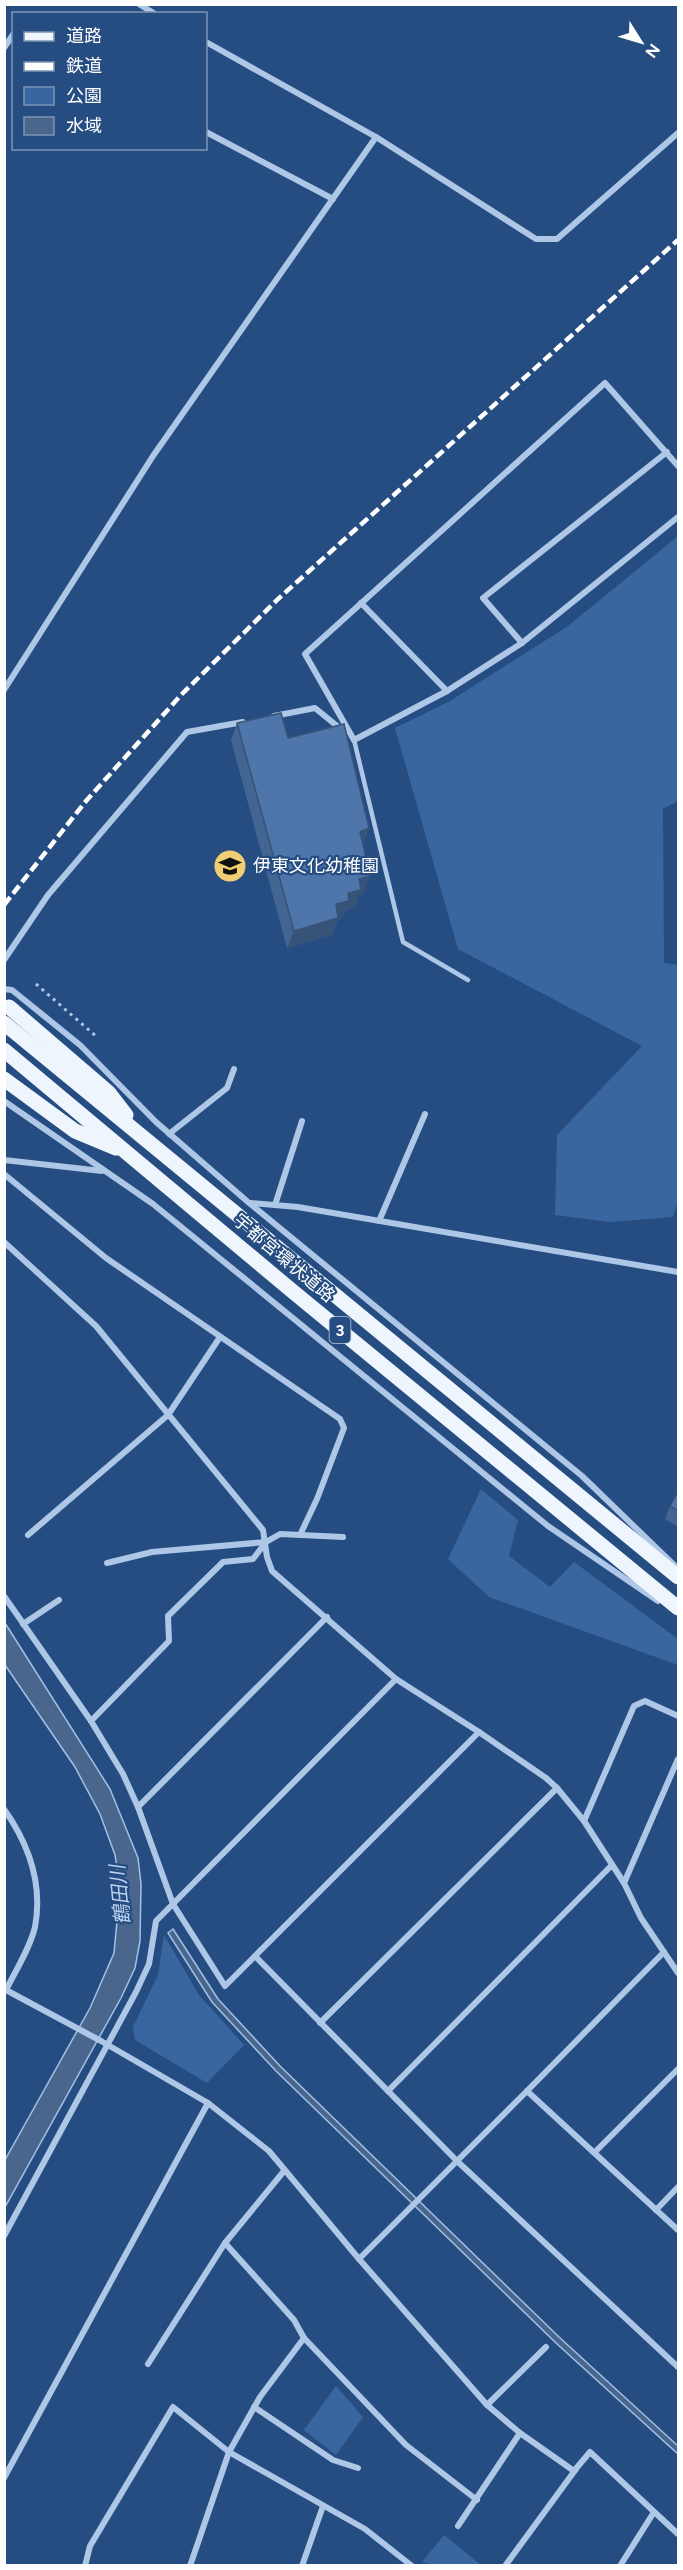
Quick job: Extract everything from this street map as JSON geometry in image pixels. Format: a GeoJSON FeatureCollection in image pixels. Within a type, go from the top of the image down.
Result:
{"type":"FeatureCollection","features":[{"type":"Feature","properties":{"kind":"main road","name":"3"},"geometry":{"type":"LineString","coordinates":[[9,1007],[109,1093],[142,1136]]}},
{"type":"Feature","properties":{"kind":"main road","name":"宇都宮環状道路"},"geometry":{"type":"LineString","coordinates":[[4,1023],[678,1577]]}},
{"type":"Feature","properties":{"kind":"main road","name":"宇都宮環状道路"},"geometry":{"type":"LineString","coordinates":[[4,1050],[678,1608]]}},
{"type":"Feature","properties":{"kind":"main road","name":"3"},"geometry":{"type":"LineString","coordinates":[[4,1079],[75,1131],[129,1154]]}},
{"type":"Feature","properties":{"kind":"street"},"geometry":{"type":"LineString","coordinates":[[139,4],[152,12]]}},
{"type":"Feature","properties":{"kind":"street"},"geometry":{"type":"LineString","coordinates":[[207,43],[376,137],[536,239],[557,240],[678,133]]}},
{"type":"Feature","properties":{"kind":"street"},"geometry":{"type":"LineString","coordinates":[[207,133],[333,200]]}},
{"type":"Feature","properties":{"kind":"street"},"geometry":{"type":"LineString","coordinates":[[4,690],[153,456],[376,137]]}},
{"type":"Feature","properties":{"kind":"street"},"geometry":{"type":"LineString","coordinates":[[354,740],[305,654],[605,382],[678,466]]}},
{"type":"Feature","properties":{"kind":"street"},"geometry":{"type":"LineString","coordinates":[[522,644],[483,598],[667,452]]}},
{"type":"Feature","properties":{"kind":"street"},"geometry":{"type":"LineString","coordinates":[[354,740],[447,691],[522,644],[678,517]]}},
{"type":"Feature","properties":{"kind":"street"},"geometry":{"type":"LineString","coordinates":[[361,603],[447,691]]}},
{"type":"Feature","properties":{"kind":"street"},"geometry":{"type":"LineString","coordinates":[[269,717],[315,708],[354,740]]}},
{"type":"Feature","properties":{"kind":"street"},"geometry":{"type":"LineString","coordinates":[[4,960],[48,895],[187,732],[245,721]]}},
{"type":"Feature","properties":{"kind":"street"},"geometry":{"type":"LineString","coordinates":[[4,990],[12,990],[80,1045],[170,1134],[248,1203],[582,1476],[678,1569]]}},
{"type":"Feature","properties":{"kind":"street"},"geometry":{"type":"LineString","coordinates":[[170,1134],[227,1088],[234,1069]]}},
{"type":"Feature","properties":{"kind":"street"},"geometry":{"type":"LineString","coordinates":[[4,1101],[153,1204],[548,1526],[678,1614]]}},
{"type":"Feature","properties":{"kind":"street"},"geometry":{"type":"LineString","coordinates":[[379,1221],[425,1114]]}},
{"type":"Feature","properties":{"kind":"street"},"geometry":{"type":"LineString","coordinates":[[274,1205],[302,1121]]}},
{"type":"Feature","properties":{"kind":"street"},"geometry":{"type":"LineString","coordinates":[[4,1160],[105,1171]]}},
{"type":"Feature","properties":{"kind":"street"},"geometry":{"type":"LineString","coordinates":[[4,1174],[106,1258],[340,1419],[344,1428],[317,1499],[300,1535]]}},
{"type":"Feature","properties":{"kind":"street"},"geometry":{"type":"LineString","coordinates":[[248,1203],[379,1221],[678,1272]]}},
{"type":"Feature","properties":{"kind":"street"},"geometry":{"type":"LineString","coordinates":[[4,1242],[96,1326],[263,1530],[267,1557],[272,1571],[396,1679],[479,1732],[557,1788],[584,1821],[624,1883],[641,1918],[678,1972]]}},
{"type":"Feature","properties":{"kind":"street"},"geometry":{"type":"LineString","coordinates":[[28,1534],[168,1415],[220,1337]]}},
{"type":"Feature","properties":{"kind":"street"},"geometry":{"type":"LineString","coordinates":[[91,1721],[169,1641],[168,1616],[223,1562],[253,1559],[266,1542],[280,1533],[343,1537]]}},
{"type":"Feature","properties":{"kind":"street"},"geometry":{"type":"LineString","coordinates":[[107,1563],[152,1552],[266,1542]]}},
{"type":"Feature","properties":{"kind":"street"},"geometry":{"type":"LineString","coordinates":[[4,1596],[91,1721],[123,1774],[138,1807],[173,1904],[225,1986],[479,1732]]}},
{"type":"Feature","properties":{"kind":"street"},"geometry":{"type":"LineString","coordinates":[[23,1624],[59,1600]]}},
{"type":"Feature","properties":{"kind":"street"},"geometry":{"type":"LineString","coordinates":[[138,1807],[327,1617]]}},
{"type":"Feature","properties":{"kind":"street"},"geometry":{"type":"LineString","coordinates":[[4,2236],[108,2045],[149,1964],[156,1922],[396,1679]]}},
{"type":"Feature","properties":{"kind":"street"},"geometry":{"type":"LineString","coordinates":[[584,1821],[634,1706],[645,1701],[678,1716]]}},
{"type":"Feature","properties":{"kind":"street"},"geometry":{"type":"LineString","coordinates":[[624,1883],[678,1759]]}},
{"type":"Feature","properties":{"kind":"street"},"geometry":{"type":"LineString","coordinates":[[320,2023],[557,1788]]}},
{"type":"Feature","properties":{"kind":"street"},"geometry":{"type":"LineString","coordinates":[[4,1809],[19,1830],[31,1859],[37,1893],[34,1927],[5,1991],[63,2020],[208,2103],[269,2151],[359,2259],[487,2405],[520,2433],[574,2471],[590,2452],[678,2534]]}},
{"type":"Feature","properties":{"kind":"street"},"geometry":{"type":"LineString","coordinates":[[388,2091],[611,1866]]}},
{"type":"Feature","properties":{"kind":"street"},"geometry":{"type":"LineString","coordinates":[[359,2259],[664,1952]]}},
{"type":"Feature","properties":{"kind":"street"},"geometry":{"type":"LineString","coordinates":[[255,1956],[457,2161],[678,2367]]}},
{"type":"Feature","properties":{"kind":"street"},"geometry":{"type":"LineString","coordinates":[[595,2152],[678,2069]]}},
{"type":"Feature","properties":{"kind":"street"},"geometry":{"type":"LineString","coordinates":[[527,2091],[678,2230]]}},
{"type":"Feature","properties":{"kind":"street"},"geometry":{"type":"LineString","coordinates":[[4,2478],[208,2103]]}},
{"type":"Feature","properties":{"kind":"street"},"geometry":{"type":"LineString","coordinates":[[148,2364],[225,2243],[284,2171]]}},
{"type":"Feature","properties":{"kind":"street"},"geometry":{"type":"LineString","coordinates":[[656,2210],[678,2187]]}},
{"type":"Feature","properties":{"kind":"street"},"geometry":{"type":"LineString","coordinates":[[225,2243],[294,2320],[304,2338],[406,2445],[477,2500]]}},
{"type":"Feature","properties":{"kind":"street"},"geometry":{"type":"LineString","coordinates":[[190,2565],[229,2452],[254,2407],[304,2338]]}},
{"type":"Feature","properties":{"kind":"street"},"geometry":{"type":"LineString","coordinates":[[487,2405],[546,2347]]}},
{"type":"Feature","properties":{"kind":"street"},"geometry":{"type":"LineString","coordinates":[[85,2565],[90,2546],[173,2407],[229,2452],[366,2529],[411,2565]]}},
{"type":"Feature","properties":{"kind":"street"},"geometry":{"type":"LineString","coordinates":[[254,2407],[333,2460],[358,2468]]}},
{"type":"Feature","properties":{"kind":"street"},"geometry":{"type":"LineString","coordinates":[[458,2526],[520,2433]]}},
{"type":"Feature","properties":{"kind":"street"},"geometry":{"type":"LineString","coordinates":[[506,2565],[580,2464]]}},
{"type":"Feature","properties":{"kind":"street"},"geometry":{"type":"LineString","coordinates":[[302,2565],[323,2506]]}},
{"type":"Feature","properties":{"kind":"street"},"geometry":{"type":"LineString","coordinates":[[620,2565],[654,2512]]}},
{"type":"Feature","properties":{"kind":"lane"},"geometry":{"type":"LineString","coordinates":[[354,740],[403,942],[468,980]]}},
{"type":"Feature","properties":{"kind":"path"},"geometry":{"type":"LineString","coordinates":[[36,984],[97,1037]]}},
{"type":"Feature","properties":{"kind":"green space"},"geometry":{"type":"Polygon","coordinates":[[[678,536],[678,801],[663,809],[664,963],[678,965],[678,1201],[673,1217],[609,1222],[555,1215],[557,1135],[642,1046],[458,949],[395,728],[450,701],[568,626],[678,536]]]}},
{"type":"Feature","properties":{"kind":"green space"},"geometry":{"type":"Polygon","coordinates":[[[481,1489],[518,1520],[509,1556],[550,1587],[574,1562],[678,1639],[678,1665],[489,1597],[448,1559],[481,1489]]]}},
{"type":"Feature","properties":{"kind":"green space"},"geometry":{"type":"Polygon","coordinates":[[[164,1935],[199,1995],[244,2045],[207,2083],[135,2040],[133,2027],[158,1975],[164,1935]]]}},
{"type":"Feature","properties":{"kind":"green space"},"geometry":{"type":"Polygon","coordinates":[[[336,2386],[363,2417],[336,2455],[304,2430],[336,2386]]]}},
{"type":"Feature","properties":{"kind":"green space"},"geometry":{"type":"Polygon","coordinates":[[[444,2535],[481,2565],[433,2565],[422,2562],[444,2535]]]}},
{"type":"Feature","properties":{"kind":"water","name":"鶴田川"},"geometry":{"type":"Polygon","coordinates":[[[5,1623],[110,1789],[138,1858],[141,1884],[140,1941],[135,1968],[121,1998],[5,2207],[5,2160],[90,2008],[114,1953],[120,1889],[115,1855],[100,1814],[75,1767],[5,1665],[5,1623]]]}},
{"type":"Feature","properties":{"kind":"water"},"geometry":{"type":"Polygon","coordinates":[[[173,1929],[218,1999],[280,2066],[559,2337],[678,2446],[678,2454],[556,2343],[276,2071],[212,2002],[168,1933],[173,1929]]]}},
{"type":"Feature","properties":{"kind":"building","name":"伊東文化幼稚園"},"geometry":{"type":"Polygon","coordinates":[[[281,713],[288,738],[344,724],[369,828],[360,832],[370,876],[359,879],[361,890],[348,893],[349,901],[336,904],[338,918],[294,931],[237,723],[281,713]]]}},
{"type":"Feature","properties":{"kind":"building"},"geometry":{"type":"Polygon","coordinates":[[[678,1492],[678,1511],[670,1506],[678,1492]]]}},
{"type":"Feature","properties":{"kind":"railway"},"geometry":{"type":"LineString","coordinates":[[4,905],[86,801],[182,694],[278,599],[678,240]]}},
{"type":"Feature","properties":{"kind":"place","name":"伊東文化幼稚園"},"geometry":{"type":"Point","coordinates":[230,866]}}]}
